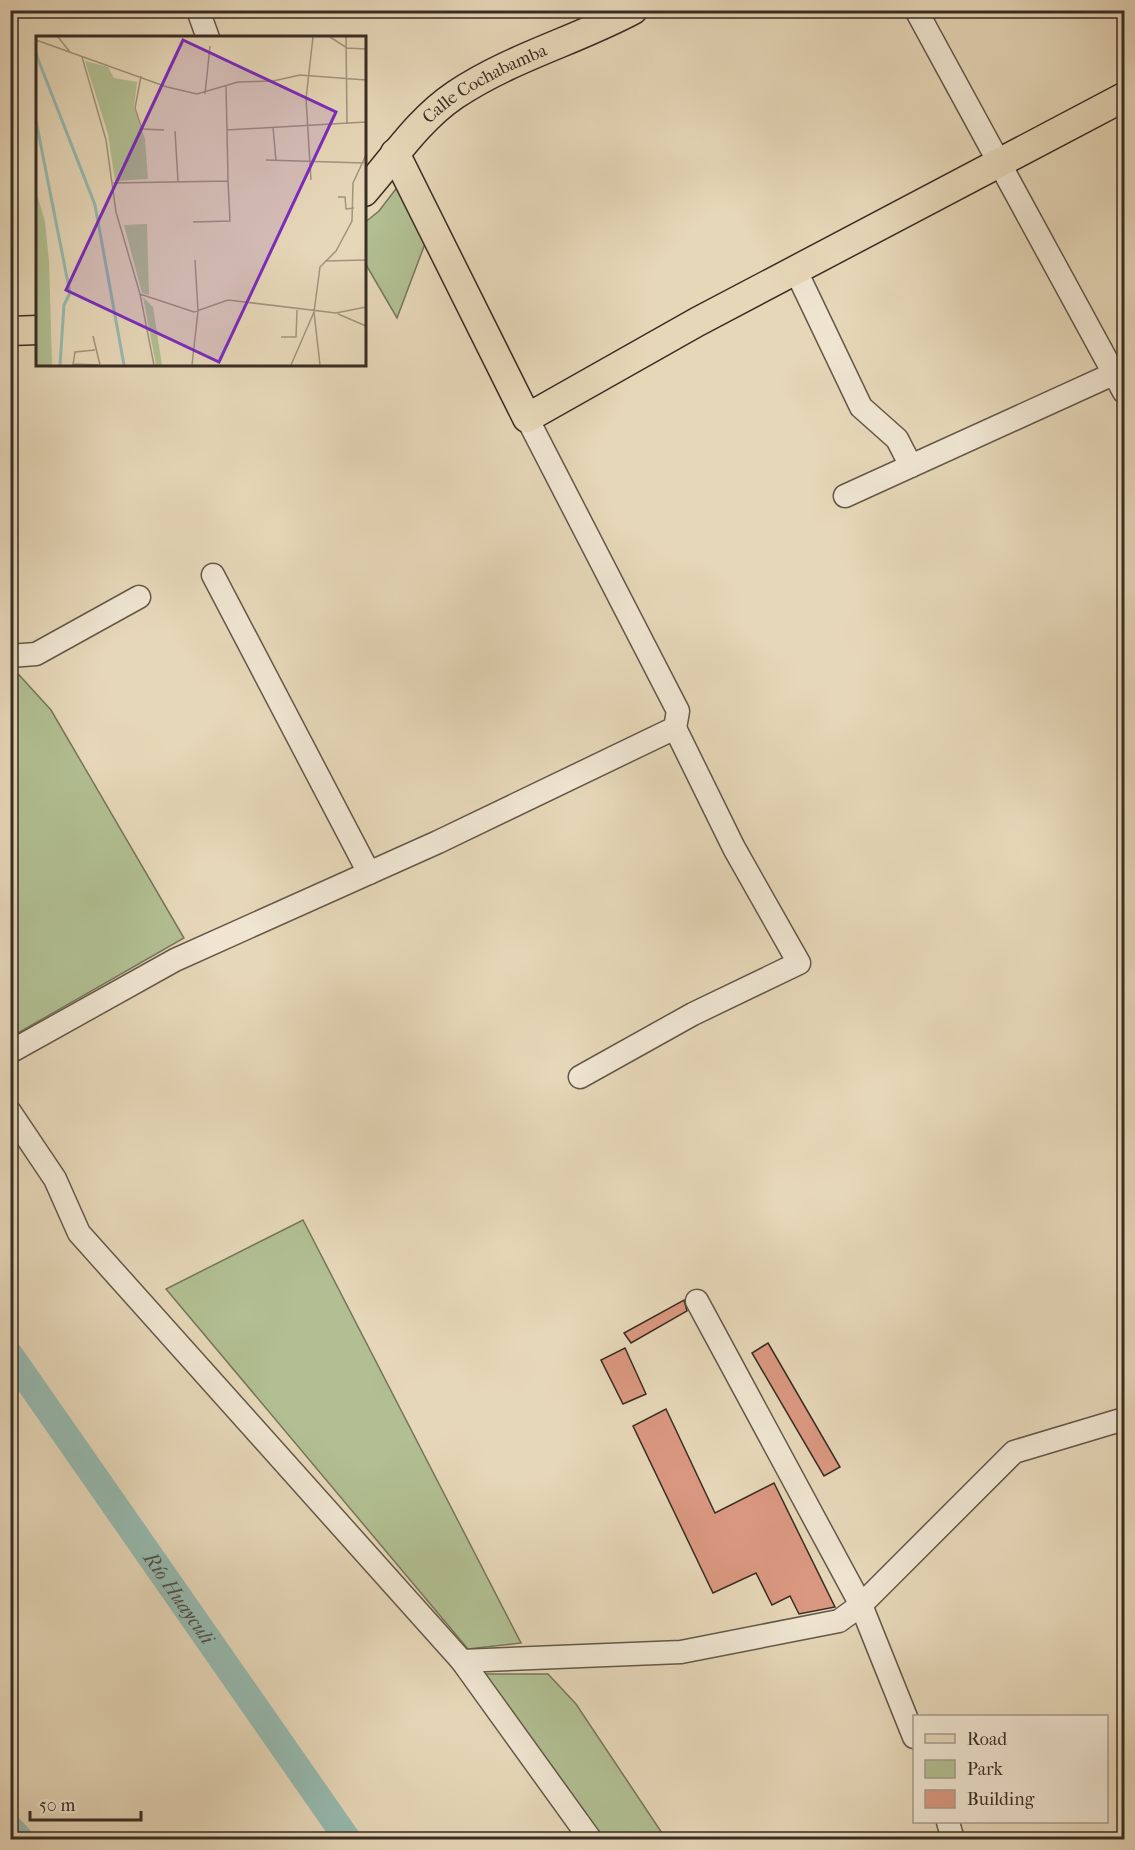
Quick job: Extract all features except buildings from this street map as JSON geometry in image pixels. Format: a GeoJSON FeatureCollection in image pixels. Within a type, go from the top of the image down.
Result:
{"type":"FeatureCollection","features":[{"type":"Feature","properties":{"kind":"main road","name":"Calle Cochabamba"},"geometry":{"type":"LineString","coordinates":[[366,189],[395,153],[426,120],[454,95],[559,42],[633,10]]}},
{"type":"Feature","properties":{"kind":"main road"},"geometry":{"type":"LineString","coordinates":[[395,153],[527,418],[697,322],[1125,97]]}},
{"type":"Feature","properties":{"kind":"main road"},"geometry":{"type":"LineString","coordinates":[[10,331],[36,330]]}},
{"type":"Feature","properties":{"kind":"street"},"geometry":{"type":"LineString","coordinates":[[198,10],[207,36]]}},
{"type":"Feature","properties":{"kind":"street"},"geometry":{"type":"LineString","coordinates":[[845,496],[910,466],[1121,378],[916,10]]}},
{"type":"Feature","properties":{"kind":"street"},"geometry":{"type":"LineString","coordinates":[[796,271],[861,407],[897,439],[910,466]]}},
{"type":"Feature","properties":{"kind":"street"},"geometry":{"type":"LineString","coordinates":[[527,418],[678,711],[675,728],[734,848],[799,963],[693,1014],[580,1077]]}},
{"type":"Feature","properties":{"kind":"street"},"geometry":{"type":"LineString","coordinates":[[213,575],[369,873]]}},
{"type":"Feature","properties":{"kind":"street"},"geometry":{"type":"LineString","coordinates":[[10,656],[36,654],[139,597]]}},
{"type":"Feature","properties":{"kind":"street"},"geometry":{"type":"LineString","coordinates":[[10,1052],[175,960],[369,873],[675,728]]}},
{"type":"Feature","properties":{"kind":"street"},"geometry":{"type":"LineString","coordinates":[[10,1112],[55,1179],[79,1233],[462,1661],[591,1839]]}},
{"type":"Feature","properties":{"kind":"street"},"geometry":{"type":"LineString","coordinates":[[697,1301],[861,1605],[913,1732]]}},
{"type":"Feature","properties":{"kind":"street"},"geometry":{"type":"LineString","coordinates":[[462,1661],[681,1652],[839,1621],[861,1605],[1014,1452],[1125,1419]]}},
{"type":"Feature","properties":{"kind":"street"},"geometry":{"type":"LineString","coordinates":[[949,1823],[953,1839]]}},
{"type":"Feature","properties":{"kind":"green space"},"geometry":{"type":"Polygon","coordinates":[[[399,185],[426,241],[397,318],[366,265],[366,221],[379,211],[399,185]]]}},
{"type":"Feature","properties":{"kind":"green space"},"geometry":{"type":"Polygon","coordinates":[[[10,665],[51,710],[184,938],[11,1037],[10,665]]]}},
{"type":"Feature","properties":{"kind":"green space"},"geometry":{"type":"Polygon","coordinates":[[[303,1220],[521,1643],[468,1649],[166,1289],[303,1220]]]}},
{"type":"Feature","properties":{"kind":"green space"},"geometry":{"type":"Polygon","coordinates":[[[485,1674],[548,1674],[576,1704],[666,1839],[604,1839],[485,1674]]]}},
{"type":"Feature","properties":{"kind":"waterway","name":"Río Huayculi"},"geometry":{"type":"LineString","coordinates":[[10,1355],[348,1840]]}},
{"type":"Feature","properties":{"kind":"waterway"},"geometry":{"type":"LineString","coordinates":[[10,1828],[21,1840]]}}]}
